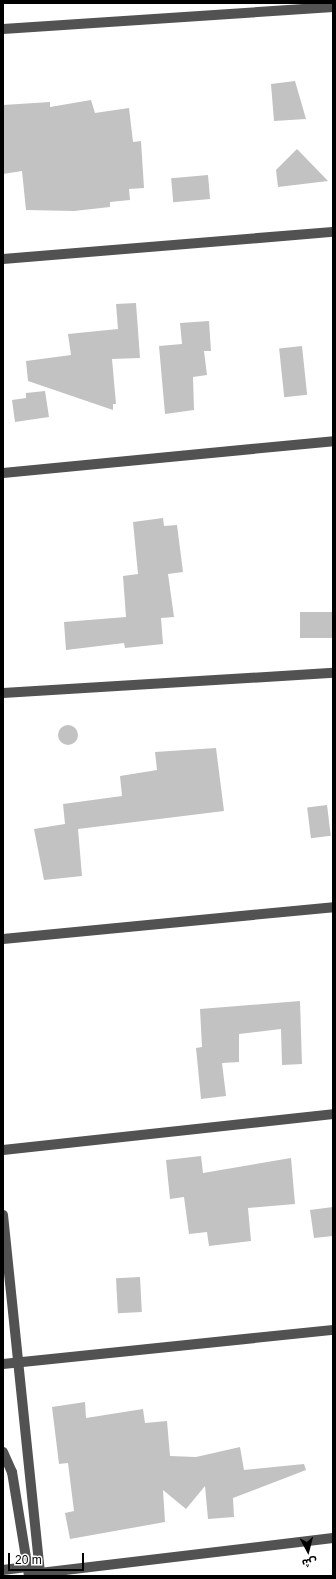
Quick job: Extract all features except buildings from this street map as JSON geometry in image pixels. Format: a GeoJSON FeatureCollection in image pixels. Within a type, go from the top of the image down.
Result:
{"type":"FeatureCollection","features":[{"type":"Feature","properties":{"kind":"street"},"geometry":{"type":"LineString","coordinates":[[3,29],[333,7]]}},
{"type":"Feature","properties":{"kind":"street"},"geometry":{"type":"LineString","coordinates":[[3,259],[333,232]]}},
{"type":"Feature","properties":{"kind":"street"},"geometry":{"type":"LineString","coordinates":[[3,473],[333,441]]}},
{"type":"Feature","properties":{"kind":"street"},"geometry":{"type":"LineString","coordinates":[[3,693],[333,673]]}},
{"type":"Feature","properties":{"kind":"street"},"geometry":{"type":"LineString","coordinates":[[3,939],[333,907]]}},
{"type":"Feature","properties":{"kind":"street"},"geometry":{"type":"LineString","coordinates":[[3,1150],[333,1114]]}},
{"type":"Feature","properties":{"kind":"street"},"geometry":{"type":"LineString","coordinates":[[3,1215],[40,1575]]}},
{"type":"Feature","properties":{"kind":"street"},"geometry":{"type":"LineString","coordinates":[[3,1364],[333,1330]]}},
{"type":"Feature","properties":{"kind":"street"},"geometry":{"type":"LineString","coordinates":[[3,1452],[12,1472],[29,1572]]}},
{"type":"Feature","properties":{"kind":"street"},"geometry":{"type":"LineString","coordinates":[[3,1570],[29,1572],[40,1575],[333,1538]]}}]}
